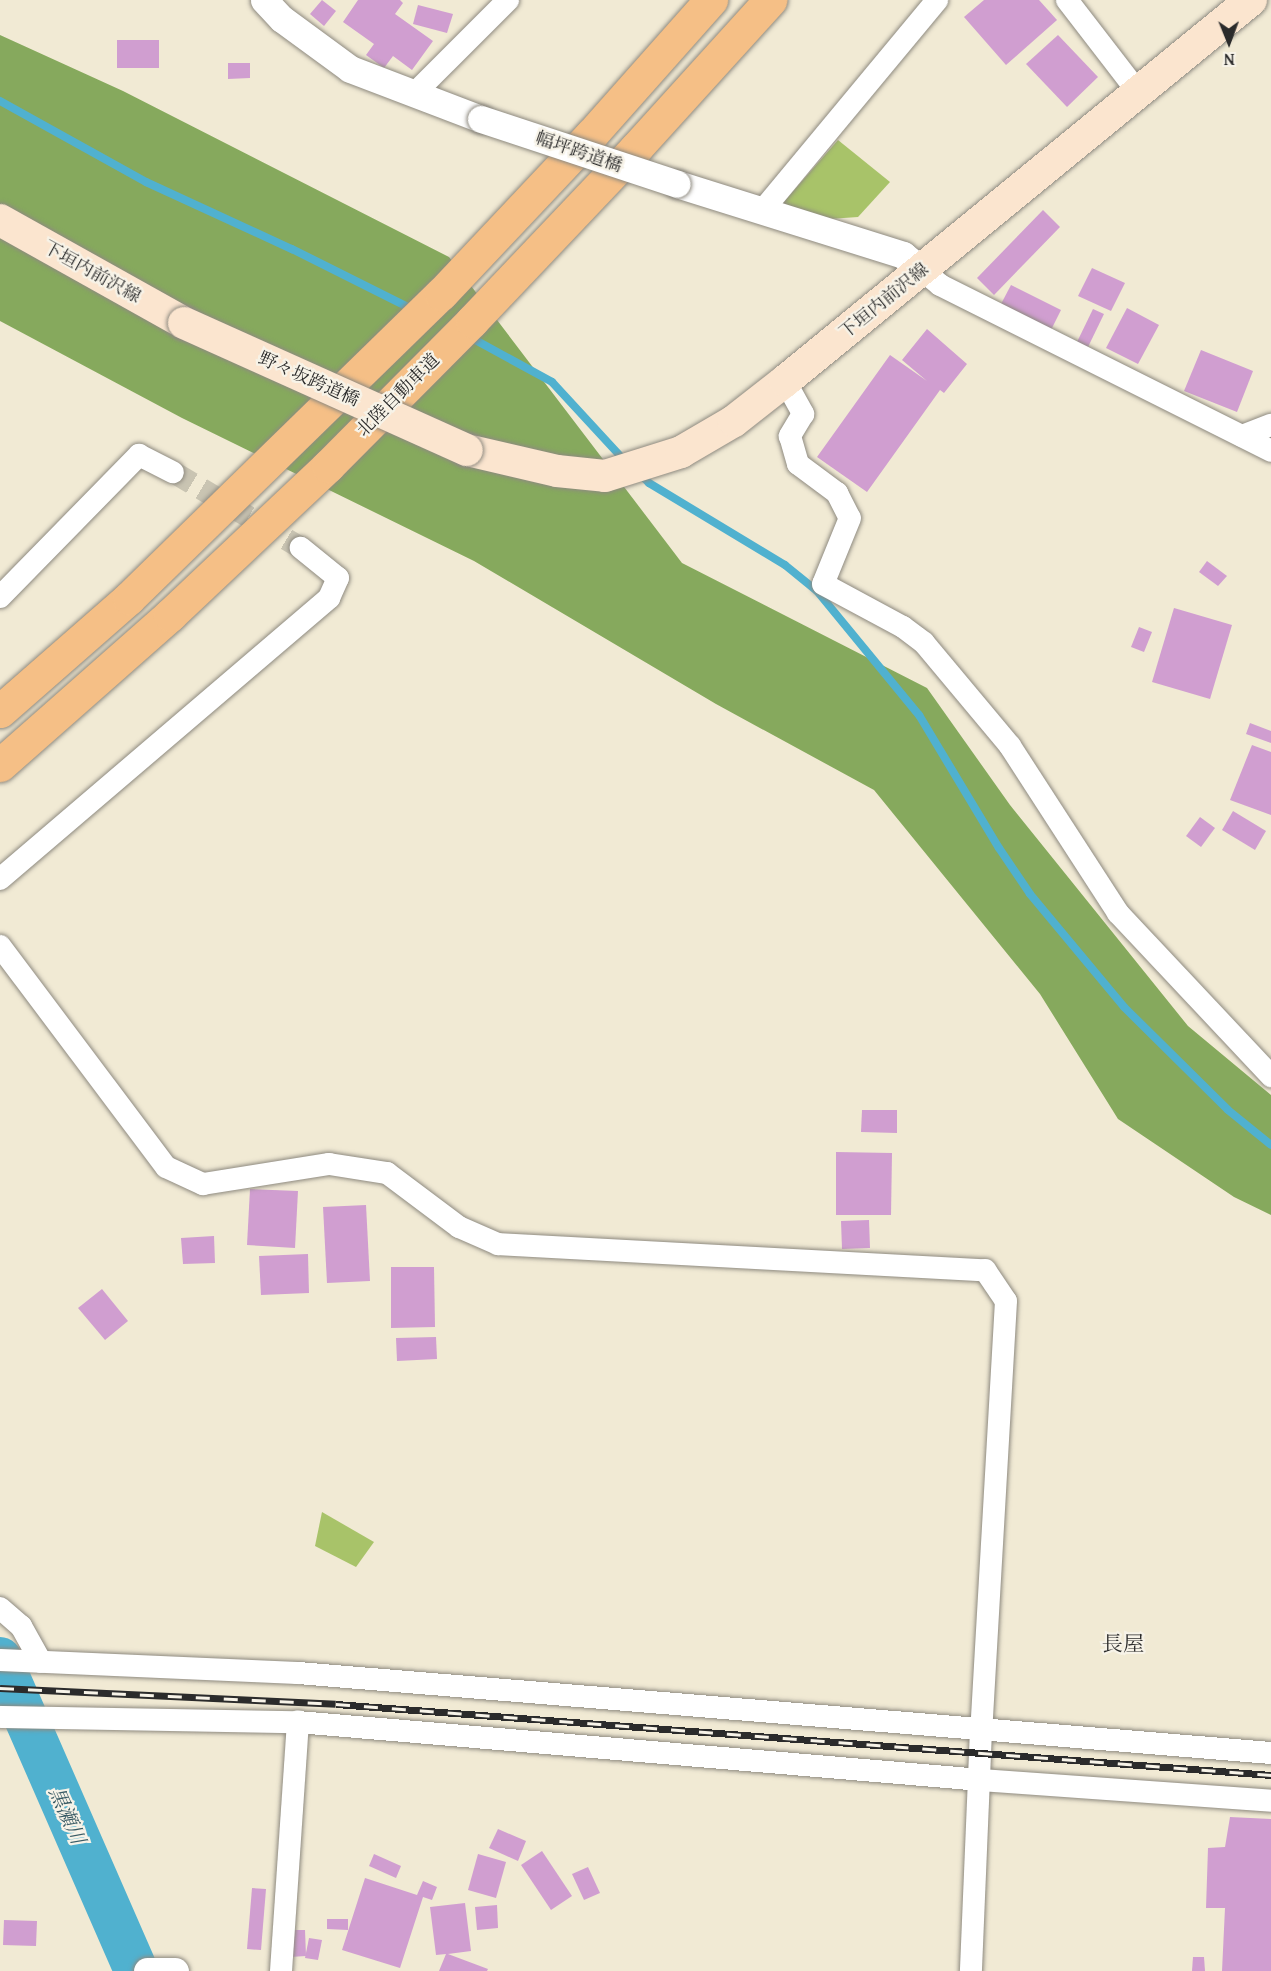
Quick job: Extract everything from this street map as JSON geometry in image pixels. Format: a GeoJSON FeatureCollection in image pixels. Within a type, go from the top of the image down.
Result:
{"type":"FeatureCollection","features":[{"type":"Feature","properties":{"kind":"highway"},"geometry":{"type":"LineString","coordinates":[[0,711],[129,598],[441,294],[591,135],[711,0]]}},
{"type":"Feature","properties":{"kind":"highway","name":"北陸自動車道"},"geometry":{"type":"LineString","coordinates":[[0,765],[170,615],[328,466],[472,321],[620,165],[770,0]]}},
{"type":"Feature","properties":{"kind":"main road","name":"下垣内前沢線"},"geometry":{"type":"LineString","coordinates":[[467,450],[557,471],[605,476],[681,452],[734,421],[785,381],[1251,0]]}},
{"type":"Feature","properties":{"kind":"main road","name":"下垣内前沢線"},"geometry":{"type":"LineString","coordinates":[[0,219],[184,323]]}},
{"type":"Feature","properties":{"kind":"main road","name":"野々坂跨道橋"},"geometry":{"type":"LineString","coordinates":[[184,323],[467,450]]}},
{"type":"Feature","properties":{"kind":"street","name":"幅坪跨道橋"},"geometry":{"type":"LineString","coordinates":[[264,0],[282,19],[350,69],[481,119],[903,255],[922,271]]}},
{"type":"Feature","properties":{"kind":"street"},"geometry":{"type":"LineString","coordinates":[[414,94],[508,0]]}},
{"type":"Feature","properties":{"kind":"street"},"geometry":{"type":"LineString","coordinates":[[762,211],[938,0]]}},
{"type":"Feature","properties":{"kind":"street"},"geometry":{"type":"LineString","coordinates":[[1067,0],[1137,91]]}},
{"type":"Feature","properties":{"kind":"street"},"geometry":{"type":"LineString","coordinates":[[922,271],[940,285],[1271,451]]}},
{"type":"Feature","properties":{"kind":"street"},"geometry":{"type":"LineString","coordinates":[[785,381],[803,414],[790,436],[798,464],[837,493],[850,519],[823,584],[903,627],[924,643],[1010,746],[1118,914],[1271,1076]]}},
{"type":"Feature","properties":{"kind":"street"},"geometry":{"type":"LineString","coordinates":[[1242,436],[1271,425]]}},
{"type":"Feature","properties":{"kind":"street"},"geometry":{"type":"LineString","coordinates":[[0,597],[140,455],[172,472]]}},
{"type":"Feature","properties":{"kind":"street"},"geometry":{"type":"LineString","coordinates":[[0,879],[329,598],[338,578],[302,548]]}},
{"type":"Feature","properties":{"kind":"street"},"geometry":{"type":"LineString","coordinates":[[0,946],[166,1167],[204,1184],[329,1164],[387,1173],[459,1227],[498,1244],[986,1270],[1006,1301],[981,1730],[981,1780],[971,1971]]}},
{"type":"Feature","properties":{"kind":"street"},"geometry":{"type":"LineString","coordinates":[[0,1608],[21,1626],[33,1661]]}},
{"type":"Feature","properties":{"kind":"street"},"geometry":{"type":"LineString","coordinates":[[0,1660],[298,1673],[1271,1753]]}},
{"type":"Feature","properties":{"kind":"street"},"geometry":{"type":"LineString","coordinates":[[0,1717],[298,1722],[981,1780],[1271,1801]]}},
{"type":"Feature","properties":{"kind":"street"},"geometry":{"type":"LineString","coordinates":[[281,1971],[298,1722]]}},
{"type":"Feature","properties":{"kind":"street"},"geometry":{"type":"LineString","coordinates":[[147,1971],[175,1971]]}},
{"type":"Feature","properties":{"kind":"green space"},"geometry":{"type":"Polygon","coordinates":[[[0,35],[123,91],[449,257],[682,563],[927,688],[1010,805],[1188,1026],[1271,1095],[1271,1215],[1234,1197],[1118,1119],[1040,994],[874,790],[716,704],[474,561],[182,418],[0,321],[0,35]]]}},
{"type":"Feature","properties":{"kind":"green space"},"geometry":{"type":"Polygon","coordinates":[[[838,140],[890,182],[858,217],[829,219],[782,204],[838,140]]]}},
{"type":"Feature","properties":{"kind":"green space"},"geometry":{"type":"Polygon","coordinates":[[[322,1512],[374,1542],[356,1567],[315,1546],[322,1512]]]}},
{"type":"Feature","properties":{"kind":"building"},"geometry":{"type":"Polygon","coordinates":[[[322,0],[336,11],[324,26],[310,14],[322,0]]]}},
{"type":"Feature","properties":{"kind":"building"},"geometry":{"type":"Polygon","coordinates":[[[358,0],[400,0],[403,3],[395,14],[433,41],[412,70],[393,56],[384,68],[366,55],[374,44],[343,22],[358,0]]]}},
{"type":"Feature","properties":{"kind":"building"},"geometry":{"type":"Polygon","coordinates":[[[984,0],[1039,0],[1057,20],[1006,65],[964,17],[984,0]]]}},
{"type":"Feature","properties":{"kind":"building"},"geometry":{"type":"Polygon","coordinates":[[[418,5],[453,14],[447,33],[413,24],[418,5]]]}},
{"type":"Feature","properties":{"kind":"building"},"geometry":{"type":"Polygon","coordinates":[[[1058,35],[1098,77],[1067,107],[1026,64],[1058,35]]]}},
{"type":"Feature","properties":{"kind":"building"},"geometry":{"type":"Polygon","coordinates":[[[117,40],[159,40],[159,68],[117,68],[117,40]]]}},
{"type":"Feature","properties":{"kind":"building"},"geometry":{"type":"Polygon","coordinates":[[[228,63],[250,63],[250,78],[228,79],[228,63]]]}},
{"type":"Feature","properties":{"kind":"building"},"geometry":{"type":"Polygon","coordinates":[[[1043,210],[1060,227],[994,295],[977,278],[1043,210]]]}},
{"type":"Feature","properties":{"kind":"building"},"geometry":{"type":"Polygon","coordinates":[[[1092,268],[1125,283],[1111,311],[1078,296],[1092,268]]]}},
{"type":"Feature","properties":{"kind":"building"},"geometry":{"type":"Polygon","coordinates":[[[1011,285],[1061,310],[1051,330],[1001,304],[1011,285]]]}},
{"type":"Feature","properties":{"kind":"building"},"geometry":{"type":"Polygon","coordinates":[[[1127,308],[1159,325],[1138,364],[1106,348],[1127,308]]]}},
{"type":"Feature","properties":{"kind":"building"},"geometry":{"type":"Polygon","coordinates":[[[1093,309],[1104,314],[1088,347],[1077,342],[1093,309]]]}},
{"type":"Feature","properties":{"kind":"building"},"geometry":{"type":"Polygon","coordinates":[[[927,329],[967,364],[944,393],[940,390],[867,492],[817,457],[890,355],[927,381],[902,360],[927,329]]]}},
{"type":"Feature","properties":{"kind":"building"},"geometry":{"type":"Polygon","coordinates":[[[1201,350],[1253,371],[1237,412],[1184,391],[1201,350]]]}},
{"type":"Feature","properties":{"kind":"building"},"geometry":{"type":"Polygon","coordinates":[[[1207,561],[1227,576],[1218,586],[1199,572],[1207,561]]]}},
{"type":"Feature","properties":{"kind":"building"},"geometry":{"type":"Polygon","coordinates":[[[1174,608],[1232,625],[1210,699],[1152,682],[1174,608]]]}},
{"type":"Feature","properties":{"kind":"building"},"geometry":{"type":"Polygon","coordinates":[[[1139,627],[1152,632],[1144,652],[1131,647],[1139,627]]]}},
{"type":"Feature","properties":{"kind":"building"},"geometry":{"type":"Polygon","coordinates":[[[1250,723],[1271,731],[1271,743],[1246,734],[1250,723]]]}},
{"type":"Feature","properties":{"kind":"building"},"geometry":{"type":"Polygon","coordinates":[[[1252,745],[1271,752],[1271,815],[1230,800],[1252,745]]]}},
{"type":"Feature","properties":{"kind":"building"},"geometry":{"type":"Polygon","coordinates":[[[1233,811],[1266,831],[1255,850],[1222,830],[1233,811]]]}},
{"type":"Feature","properties":{"kind":"building"},"geometry":{"type":"Polygon","coordinates":[[[1200,817],[1215,828],[1201,847],[1186,836],[1200,817]]]}},
{"type":"Feature","properties":{"kind":"building"},"geometry":{"type":"Polygon","coordinates":[[[862,1110],[897,1110],[897,1133],[861,1132],[862,1110]]]}},
{"type":"Feature","properties":{"kind":"building"},"geometry":{"type":"Polygon","coordinates":[[[836,1152],[892,1153],[891,1215],[836,1215],[836,1152]]]}},
{"type":"Feature","properties":{"kind":"building"},"geometry":{"type":"Polygon","coordinates":[[[250,1189],[298,1191],[295,1248],[247,1245],[250,1189]]]}},
{"type":"Feature","properties":{"kind":"building"},"geometry":{"type":"Polygon","coordinates":[[[366,1205],[370,1281],[327,1283],[323,1207],[366,1205]]]}},
{"type":"Feature","properties":{"kind":"building"},"geometry":{"type":"Polygon","coordinates":[[[869,1220],[870,1248],[842,1249],[841,1221],[869,1220]]]}},
{"type":"Feature","properties":{"kind":"building"},"geometry":{"type":"Polygon","coordinates":[[[214,1236],[215,1263],[183,1264],[181,1238],[214,1236]]]}},
{"type":"Feature","properties":{"kind":"building"},"geometry":{"type":"Polygon","coordinates":[[[308,1254],[309,1293],[261,1295],[259,1256],[308,1254]]]}},
{"type":"Feature","properties":{"kind":"building"},"geometry":{"type":"Polygon","coordinates":[[[391,1267],[434,1267],[435,1327],[391,1328],[391,1267]]]}},
{"type":"Feature","properties":{"kind":"building"},"geometry":{"type":"Polygon","coordinates":[[[102,1289],[128,1321],[105,1340],[78,1308],[102,1289]]]}},
{"type":"Feature","properties":{"kind":"building"},"geometry":{"type":"Polygon","coordinates":[[[436,1337],[437,1359],[397,1361],[396,1338],[436,1337]]]}},
{"type":"Feature","properties":{"kind":"building"},"geometry":{"type":"Polygon","coordinates":[[[1230,1817],[1271,1819],[1271,1971],[1222,1971],[1225,1908],[1206,1908],[1208,1848],[1225,1847],[1230,1817]]]}},
{"type":"Feature","properties":{"kind":"building"},"geometry":{"type":"Polygon","coordinates":[[[498,1829],[526,1841],[518,1861],[489,1848],[498,1829]]]}},
{"type":"Feature","properties":{"kind":"building"},"geometry":{"type":"Polygon","coordinates":[[[542,1851],[572,1896],[551,1910],[521,1865],[542,1851]]]}},
{"type":"Feature","properties":{"kind":"building"},"geometry":{"type":"Polygon","coordinates":[[[374,1854],[401,1866],[396,1878],[369,1866],[374,1854]]]}},
{"type":"Feature","properties":{"kind":"building"},"geometry":{"type":"Polygon","coordinates":[[[478,1854],[506,1862],[496,1898],[468,1890],[478,1854]]]}},
{"type":"Feature","properties":{"kind":"building"},"geometry":{"type":"Polygon","coordinates":[[[588,1867],[600,1893],[584,1900],[572,1874],[588,1867]]]}},
{"type":"Feature","properties":{"kind":"building"},"geometry":{"type":"Polygon","coordinates":[[[365,1878],[417,1895],[423,1881],[437,1887],[432,1900],[423,1897],[400,1968],[342,1950],[365,1878]]]}},
{"type":"Feature","properties":{"kind":"building"},"geometry":{"type":"Polygon","coordinates":[[[252,1888],[266,1889],[261,1950],[247,1949],[252,1888]]]}},
{"type":"Feature","properties":{"kind":"building"},"geometry":{"type":"Polygon","coordinates":[[[465,1903],[471,1951],[448,1954],[488,1969],[487,1971],[439,1971],[446,1954],[436,1955],[430,1907],[465,1903]]]}},
{"type":"Feature","properties":{"kind":"building"},"geometry":{"type":"Polygon","coordinates":[[[497,1905],[498,1928],[477,1930],[475,1907],[497,1905]]]}},
{"type":"Feature","properties":{"kind":"building"},"geometry":{"type":"Polygon","coordinates":[[[327,1919],[348,1919],[348,1930],[327,1929],[327,1919]]]}},
{"type":"Feature","properties":{"kind":"building"},"geometry":{"type":"Polygon","coordinates":[[[4,1920],[37,1921],[36,1946],[3,1945],[4,1920]]]}},
{"type":"Feature","properties":{"kind":"building"},"geometry":{"type":"Polygon","coordinates":[[[290,1930],[305,1930],[306,1956],[290,1957],[290,1930]]]}},
{"type":"Feature","properties":{"kind":"building"},"geometry":{"type":"Polygon","coordinates":[[[309,1938],[322,1940],[318,1960],[305,1958],[309,1938]]]}},
{"type":"Feature","properties":{"kind":"building"},"geometry":{"type":"Polygon","coordinates":[[[1193,1957],[1204,1957],[1205,1971],[1192,1971],[1193,1957]]]}},
{"type":"Feature","properties":{"kind":"waterway"},"geometry":{"type":"LineString","coordinates":[[0,101],[146,182],[292,249],[414,310]]}},
{"type":"Feature","properties":{"kind":"waterway"},"geometry":{"type":"LineString","coordinates":[[468,336],[552,382],[625,461]]}},
{"type":"Feature","properties":{"kind":"waterway"},"geometry":{"type":"LineString","coordinates":[[639,473],[649,483],[785,565],[817,591],[919,715],[999,848],[1030,894],[1124,1007],[1228,1110],[1271,1145]]}},
{"type":"Feature","properties":{"kind":"waterway","name":"黒瀬川"},"geometry":{"type":"LineString","coordinates":[[0,1659],[136,1971]]}},
{"type":"Feature","properties":{"kind":"tunnel"},"geometry":{"type":"LineString","coordinates":[[173,472],[301,548]]}},
{"type":"Feature","properties":{"kind":"railway"},"geometry":{"type":"LineString","coordinates":[[0,1688],[336,1704],[1271,1775]]}},
{"type":"Feature","properties":{"kind":"district","name":"長屋"},"geometry":{"type":"Point","coordinates":[1123,1644]}}]}
